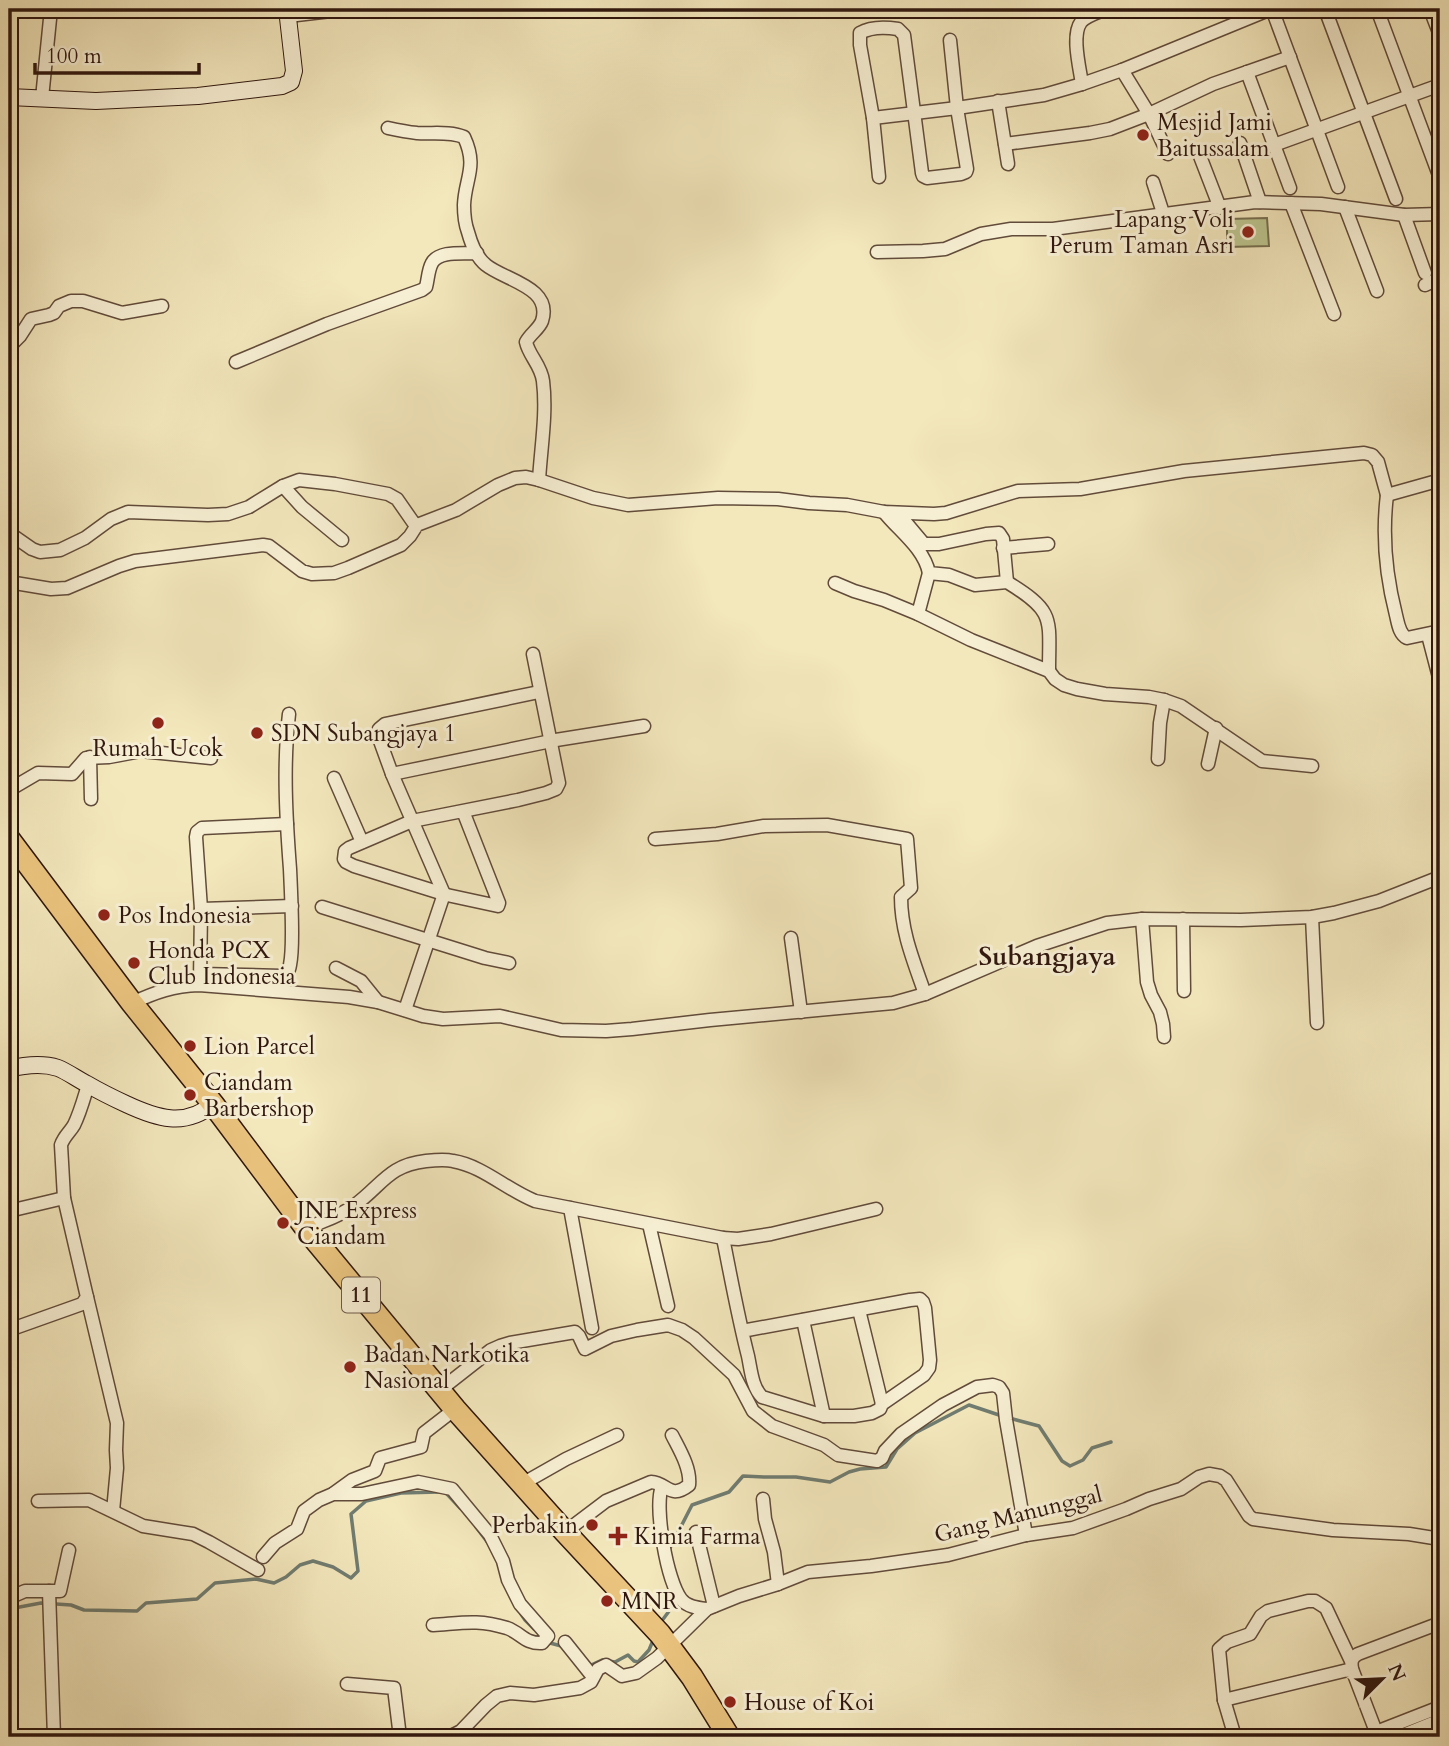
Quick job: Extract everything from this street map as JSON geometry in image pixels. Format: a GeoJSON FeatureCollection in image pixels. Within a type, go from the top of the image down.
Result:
{"type":"FeatureCollection","features":[{"type":"Feature","properties":{"kind":"highway","name":"11"},"geometry":{"type":"LineString","coordinates":[[9,839],[307,1228],[455,1409],[671,1646],[729,1737]]}},
{"type":"Feature","properties":{"kind":"street"},"geometry":{"type":"LineString","coordinates":[[42,99],[51,9]]}},
{"type":"Feature","properties":{"kind":"street"},"geometry":{"type":"LineString","coordinates":[[9,97],[96,101],[198,96],[287,85],[291,82],[294,71],[287,12],[348,9]]}},
{"type":"Feature","properties":{"kind":"street"},"geometry":{"type":"LineString","coordinates":[[1082,84],[1076,40],[1079,24],[1106,9]]}},
{"type":"Feature","properties":{"kind":"street"},"geometry":{"type":"LineString","coordinates":[[873,117],[1044,95],[1122,70],[1271,9],[1338,187]]}},
{"type":"Feature","properties":{"kind":"street"},"geometry":{"type":"LineString","coordinates":[[1325,9],[1396,199]]}},
{"type":"Feature","properties":{"kind":"street"},"geometry":{"type":"LineString","coordinates":[[1377,9],[1440,178]]}},
{"type":"Feature","properties":{"kind":"street"},"geometry":{"type":"LineString","coordinates":[[1430,9],[1440,35]]}},
{"type":"Feature","properties":{"kind":"street"},"geometry":{"type":"LineString","coordinates":[[879,177],[860,33],[877,28],[898,29],[904,35],[922,173],[925,178],[966,172],[950,40]]}},
{"type":"Feature","properties":{"kind":"street"},"geometry":{"type":"LineString","coordinates":[[1005,144],[1110,129],[1213,85],[1290,57]]}},
{"type":"Feature","properties":{"kind":"street"},"geometry":{"type":"LineString","coordinates":[[1122,70],[1149,114],[1168,154]]}},
{"type":"Feature","properties":{"kind":"street"},"geometry":{"type":"LineString","coordinates":[[1247,72],[1290,188]]}},
{"type":"Feature","properties":{"kind":"street"},"geometry":{"type":"LineString","coordinates":[[1274,145],[1440,85]]}},
{"type":"Feature","properties":{"kind":"street"},"geometry":{"type":"LineString","coordinates":[[998,101],[1008,164]]}},
{"type":"Feature","properties":{"kind":"street"},"geometry":{"type":"LineString","coordinates":[[388,128],[464,137],[472,167],[464,207],[468,233],[477,253],[484,264],[529,287],[543,306],[540,326],[526,342],[543,380],[544,410],[538,480]]}},
{"type":"Feature","properties":{"kind":"street"},"geometry":{"type":"LineString","coordinates":[[1240,143],[1260,202]]}},
{"type":"Feature","properties":{"kind":"street"},"geometry":{"type":"LineString","coordinates":[[1198,151],[1220,208]]}},
{"type":"Feature","properties":{"kind":"street"},"geometry":{"type":"LineString","coordinates":[[1153,182],[1163,213]]}},
{"type":"Feature","properties":{"kind":"street"},"geometry":{"type":"LineString","coordinates":[[877,252],[945,249],[981,234],[1011,229],[1053,229],[1260,202],[1345,207],[1404,215],[1440,214]]}},
{"type":"Feature","properties":{"kind":"street"},"geometry":{"type":"LineString","coordinates":[[1291,203],[1334,314]]}},
{"type":"Feature","properties":{"kind":"street"},"geometry":{"type":"LineString","coordinates":[[1345,207],[1377,291]]}},
{"type":"Feature","properties":{"kind":"street"},"geometry":{"type":"LineString","coordinates":[[1404,215],[1425,279],[1440,278]]}},
{"type":"Feature","properties":{"kind":"street"},"geometry":{"type":"LineString","coordinates":[[236,362],[424,288],[433,261],[442,256],[477,253]]}},
{"type":"Feature","properties":{"kind":"street"},"geometry":{"type":"LineString","coordinates":[[9,347],[31,319],[54,313],[59,306],[71,301],[83,301],[122,313],[162,306]]}},
{"type":"Feature","properties":{"kind":"street"},"geometry":{"type":"LineString","coordinates":[[9,582],[51,589],[66,588],[135,561],[262,545],[269,546],[302,571],[323,575],[348,568],[401,545],[417,525],[456,510],[515,478],[526,477],[628,506],[718,498],[778,499],[920,514],[946,513],[1018,491],[1080,489],[1184,471],[1364,453],[1372,455],[1378,461],[1387,495],[1386,567],[1401,634],[1407,638],[1434,633],[1440,681]]}},
{"type":"Feature","properties":{"kind":"street"},"geometry":{"type":"LineString","coordinates":[[9,533],[32,549],[50,552],[70,547],[111,519],[128,512],[228,514],[249,507],[283,486],[299,480],[388,494],[397,499],[417,525]]}},
{"type":"Feature","properties":{"kind":"street"},"geometry":{"type":"LineString","coordinates":[[1387,495],[1440,482]]}},
{"type":"Feature","properties":{"kind":"street"},"geometry":{"type":"LineString","coordinates":[[283,486],[302,507],[342,540]]}},
{"type":"Feature","properties":{"kind":"street"},"geometry":{"type":"LineString","coordinates":[[891,512],[923,549],[927,562],[929,573],[918,614]]}},
{"type":"Feature","properties":{"kind":"street"},"geometry":{"type":"LineString","coordinates":[[923,549],[993,532],[999,533],[1007,582]]}},
{"type":"Feature","properties":{"kind":"street"},"geometry":{"type":"LineString","coordinates":[[1003,548],[1048,544]]}},
{"type":"Feature","properties":{"kind":"street"},"geometry":{"type":"LineString","coordinates":[[929,573],[948,575],[975,585],[1007,582],[1032,599],[1045,613],[1050,632],[1049,671]]}},
{"type":"Feature","properties":{"kind":"street"},"geometry":{"type":"LineString","coordinates":[[835,583],[884,600],[1049,671],[1064,685],[1105,694],[1164,700],[1181,706],[1262,761],[1312,766]]}},
{"type":"Feature","properties":{"kind":"street"},"geometry":{"type":"LineString","coordinates":[[463,811],[500,905],[444,894],[354,866],[344,859],[345,851],[412,821],[546,793],[558,787],[533,654]]}},
{"type":"Feature","properties":{"kind":"street"},"geometry":{"type":"LineString","coordinates":[[405,1010],[444,894],[392,774],[380,741],[379,729],[385,724],[539,692]]}},
{"type":"Feature","properties":{"kind":"street"},"geometry":{"type":"LineString","coordinates":[[1158,759],[1164,700]]}},
{"type":"Feature","properties":{"kind":"street"},"geometry":{"type":"LineString","coordinates":[[132,1003],[158,991],[200,980],[271,977],[285,975],[289,969],[292,906],[287,824],[286,736],[289,714]]}},
{"type":"Feature","properties":{"kind":"street"},"geometry":{"type":"LineString","coordinates":[[392,774],[644,726]]}},
{"type":"Feature","properties":{"kind":"street"},"geometry":{"type":"LineString","coordinates":[[1208,764],[1216,728]]}},
{"type":"Feature","properties":{"kind":"street"},"geometry":{"type":"LineString","coordinates":[[9,790],[38,773],[72,774],[90,757],[109,757],[141,751],[211,758]]}},
{"type":"Feature","properties":{"kind":"street"},"geometry":{"type":"LineString","coordinates":[[90,757],[91,799]]}},
{"type":"Feature","properties":{"kind":"street"},"geometry":{"type":"LineString","coordinates":[[334,778],[362,842]]}},
{"type":"Feature","properties":{"kind":"street"},"geometry":{"type":"LineString","coordinates":[[200,980],[201,909],[196,837],[199,829],[287,824]]}},
{"type":"Feature","properties":{"kind":"street"},"geometry":{"type":"LineString","coordinates":[[655,839],[717,834],[764,825],[827,825],[907,839],[911,888],[901,897],[901,915],[925,993]]}},
{"type":"Feature","properties":{"kind":"street"},"geometry":{"type":"LineString","coordinates":[[200,980],[349,997],[443,1020],[500,1016],[561,1030],[606,1031],[893,1003],[925,993],[998,961],[1107,923],[1142,919],[1312,917],[1379,901],[1440,877]]}},
{"type":"Feature","properties":{"kind":"street"},"geometry":{"type":"LineString","coordinates":[[201,909],[292,906]]}},
{"type":"Feature","properties":{"kind":"street"},"geometry":{"type":"LineString","coordinates":[[322,907],[509,963]]}},
{"type":"Feature","properties":{"kind":"street"},"geometry":{"type":"LineString","coordinates":[[1312,917],[1317,1023]]}},
{"type":"Feature","properties":{"kind":"street"},"geometry":{"type":"LineString","coordinates":[[1142,919],[1147,982],[1160,1012],[1164,1038]]}},
{"type":"Feature","properties":{"kind":"street"},"geometry":{"type":"LineString","coordinates":[[1183,919],[1184,991]]}},
{"type":"Feature","properties":{"kind":"street"},"geometry":{"type":"LineString","coordinates":[[791,938],[800,1012]]}},
{"type":"Feature","properties":{"kind":"street"},"geometry":{"type":"LineString","coordinates":[[336,968],[361,981],[378,1002]]}},
{"type":"Feature","properties":{"kind":"street"},"geometry":{"type":"LineString","coordinates":[[9,1069],[36,1065],[56,1068],[144,1112],[167,1119],[189,1117],[213,1104]]}},
{"type":"Feature","properties":{"kind":"street"},"geometry":{"type":"LineString","coordinates":[[88,1085],[72,1129],[62,1139],[64,1198],[117,1423],[113,1511]]}},
{"type":"Feature","properties":{"kind":"street"},"geometry":{"type":"LineString","coordinates":[[307,1228],[356,1205],[397,1169],[434,1160],[453,1161],[486,1174],[526,1198],[723,1238],[738,1239],[771,1234],[876,1209]]}},
{"type":"Feature","properties":{"kind":"street"},"geometry":{"type":"LineString","coordinates":[[9,1211],[64,1198]]}},
{"type":"Feature","properties":{"kind":"street"},"geometry":{"type":"LineString","coordinates":[[570,1209],[592,1328]]}},
{"type":"Feature","properties":{"kind":"street"},"geometry":{"type":"LineString","coordinates":[[649,1224],[668,1306]]}},
{"type":"Feature","properties":{"kind":"street"},"geometry":{"type":"LineString","coordinates":[[723,1238],[742,1331],[759,1394],[767,1399],[824,1416],[853,1416],[880,1409],[882,1404],[924,1375],[929,1368],[925,1308],[920,1299],[742,1331]]}},
{"type":"Feature","properties":{"kind":"street"},"geometry":{"type":"LineString","coordinates":[[9,1330],[82,1304],[87,1297]]}},
{"type":"Feature","properties":{"kind":"street"},"geometry":{"type":"LineString","coordinates":[[859,1310],[882,1404]]}},
{"type":"Feature","properties":{"kind":"street"},"geometry":{"type":"LineString","coordinates":[[803,1320],[824,1416]]}},
{"type":"Feature","properties":{"kind":"street"},"geometry":{"type":"LineString","coordinates":[[440,1390],[491,1350],[510,1343],[575,1332],[585,1349],[611,1336],[668,1325],[689,1333],[734,1375],[753,1411],[772,1426],[824,1445],[838,1455],[877,1461],[893,1442],[928,1414],[963,1393],[977,1387],[993,1385],[999,1387],[1003,1393],[1026,1535]]}},
{"type":"Feature","properties":{"kind":"street"},"geometry":{"type":"LineString","coordinates":[[263,1557],[275,1543],[297,1529],[304,1511],[352,1480],[375,1471],[380,1458],[421,1447],[424,1433],[455,1409]]}},
{"type":"Feature","properties":{"kind":"street"},"geometry":{"type":"LineString","coordinates":[[565,1532],[606,1501],[651,1482],[673,1492],[689,1485],[687,1467],[672,1434]]}},
{"type":"Feature","properties":{"kind":"street"},"geometry":{"type":"LineString","coordinates":[[522,1484],[617,1435]]}},
{"type":"Feature","properties":{"kind":"street","name":"Gang Manunggal"},"geometry":{"type":"LineString","coordinates":[[710,1607],[808,1572],[948,1555],[1026,1535],[1073,1528],[1181,1489],[1209,1474],[1226,1480],[1253,1519],[1333,1530],[1409,1534],[1440,1539]]}},
{"type":"Feature","properties":{"kind":"street"},"geometry":{"type":"LineString","coordinates":[[333,1494],[362,1494],[418,1482],[452,1489],[490,1535],[520,1604],[548,1636],[542,1643],[536,1643],[509,1629],[474,1621],[433,1625]]}},
{"type":"Feature","properties":{"kind":"street"},"geometry":{"type":"LineString","coordinates":[[662,1486],[659,1495],[659,1517],[675,1588],[685,1603],[698,1608],[710,1607]]}},
{"type":"Feature","properties":{"kind":"street"},"geometry":{"type":"LineString","coordinates":[[763,1499],[778,1584]]}},
{"type":"Feature","properties":{"kind":"street"},"geometry":{"type":"LineString","coordinates":[[38,1501],[89,1500],[143,1526],[192,1534],[258,1570]]}},
{"type":"Feature","properties":{"kind":"street"},"geometry":{"type":"LineString","coordinates":[[696,1532],[710,1607]]}},
{"type":"Feature","properties":{"kind":"street"},"geometry":{"type":"LineString","coordinates":[[9,1598],[25,1591],[61,1591],[69,1550]]}},
{"type":"Feature","properties":{"kind":"street"},"geometry":{"type":"LineString","coordinates":[[49,1591],[54,1737]]}},
{"type":"Feature","properties":{"kind":"street"},"geometry":{"type":"LineString","coordinates":[[1235,1737],[1224,1700],[1219,1649],[1227,1642],[1250,1634],[1261,1616],[1275,1609],[1308,1601],[1315,1601],[1326,1608],[1352,1665],[1377,1735],[1440,1707]]}},
{"type":"Feature","properties":{"kind":"street"},"geometry":{"type":"LineString","coordinates":[[449,1737],[461,1731],[498,1696],[510,1693],[534,1696],[575,1689],[591,1682],[598,1669],[606,1665],[622,1676],[630,1675],[671,1646],[710,1607]]}},
{"type":"Feature","properties":{"kind":"street"},"geometry":{"type":"LineString","coordinates":[[1224,1700],[1352,1665],[1358,1654],[1440,1623]]}},
{"type":"Feature","properties":{"kind":"street"},"geometry":{"type":"LineString","coordinates":[[565,1642],[593,1677]]}},
{"type":"Feature","properties":{"kind":"street"},"geometry":{"type":"LineString","coordinates":[[347,1684],[394,1688],[400,1737]]}},
{"type":"Feature","properties":{"kind":"street"},"geometry":{"type":"LineString","coordinates":[[1398,1737],[1440,1720]]}},
{"type":"Feature","properties":{"kind":"green space","name":"Lapang Voli Perum Taman Asri"},"geometry":{"type":"Polygon","coordinates":[[[1267,218],[1269,246],[1227,247],[1227,219],[1267,218]]]}},
{"type":"Feature","properties":{"kind":"waterway"},"geometry":{"type":"LineString","coordinates":[[669,1550],[692,1505],[729,1492],[743,1476],[796,1477],[830,1482],[860,1469],[886,1467],[897,1449],[915,1433],[969,1405],[1002,1416]]}},
{"type":"Feature","properties":{"kind":"waterway"},"geometry":{"type":"LineString","coordinates":[[1009,1418],[1039,1426],[1062,1461],[1070,1466],[1083,1460],[1092,1448],[1111,1442]]}},
{"type":"Feature","properties":{"kind":"waterway"},"geometry":{"type":"LineString","coordinates":[[9,1609],[41,1603],[71,1605],[84,1610],[137,1611],[146,1603],[197,1599],[215,1583],[256,1579],[274,1583],[300,1565],[313,1561],[333,1567],[351,1578],[358,1571],[351,1514],[366,1501],[401,1493],[439,1492]]}},
{"type":"Feature","properties":{"kind":"waterway"},"geometry":{"type":"LineString","coordinates":[[446,1493],[460,1508]]}},
{"type":"Feature","properties":{"kind":"waterway"},"geometry":{"type":"LineString","coordinates":[[476,1527],[488,1543]]}},
{"type":"Feature","properties":{"kind":"waterway"},"geometry":{"type":"LineString","coordinates":[[661,1622],[675,1603],[671,1593]]}},
{"type":"Feature","properties":{"kind":"waterway"},"geometry":{"type":"LineString","coordinates":[[521,1614],[534,1629]]}},
{"type":"Feature","properties":{"kind":"waterway"},"geometry":{"type":"LineString","coordinates":[[589,1666],[602,1660],[615,1662],[628,1655],[638,1662],[649,1650],[654,1638]]}},
{"type":"Feature","properties":{"kind":"waterway"},"geometry":{"type":"LineString","coordinates":[[550,1643],[565,1647]]}},
{"type":"Feature","properties":{"kind":"place","name":"Mesjid Jami Baitussalam"},"geometry":{"type":"Point","coordinates":[1143,135]}},
{"type":"Feature","properties":{"kind":"place","name":"Lapang Voli Perum Taman Asri"},"geometry":{"type":"Point","coordinates":[1248,232]}},
{"type":"Feature","properties":{"kind":"place","name":"Rumah Ucok"},"geometry":{"type":"Point","coordinates":[158,723]}},
{"type":"Feature","properties":{"kind":"place","name":"SDN Subangjaya 1"},"geometry":{"type":"Point","coordinates":[257,733]}},
{"type":"Feature","properties":{"kind":"place","name":"Pos Indonesia"},"geometry":{"type":"Point","coordinates":[104,915]}},
{"type":"Feature","properties":{"kind":"place","name":"Honda PCX Club Indonesia"},"geometry":{"type":"Point","coordinates":[134,963]}},
{"type":"Feature","properties":{"kind":"place","name":"Lion Parcel"},"geometry":{"type":"Point","coordinates":[190,1046]}},
{"type":"Feature","properties":{"kind":"place","name":"Ciandam Barbershop"},"geometry":{"type":"Point","coordinates":[190,1095]}},
{"type":"Feature","properties":{"kind":"place","name":"JNE Express Ciandam"},"geometry":{"type":"Point","coordinates":[283,1223]}},
{"type":"Feature","properties":{"kind":"place","name":"Badan Narkotika Nasional"},"geometry":{"type":"Point","coordinates":[350,1367]}},
{"type":"Feature","properties":{"kind":"place","name":"Perbakin"},"geometry":{"type":"Point","coordinates":[592,1525]}},
{"type":"Feature","properties":{"kind":"place","name":"Kimia Farma"},"geometry":{"type":"Point","coordinates":[618,1536]}},
{"type":"Feature","properties":{"kind":"place","name":"MNR"},"geometry":{"type":"Point","coordinates":[607,1601]}},
{"type":"Feature","properties":{"kind":"place","name":"House of Koi"},"geometry":{"type":"Point","coordinates":[730,1702]}},
{"type":"Feature","properties":{"kind":"district","name":"Subangjaya"},"geometry":{"type":"Point","coordinates":[1047,956]}}]}
